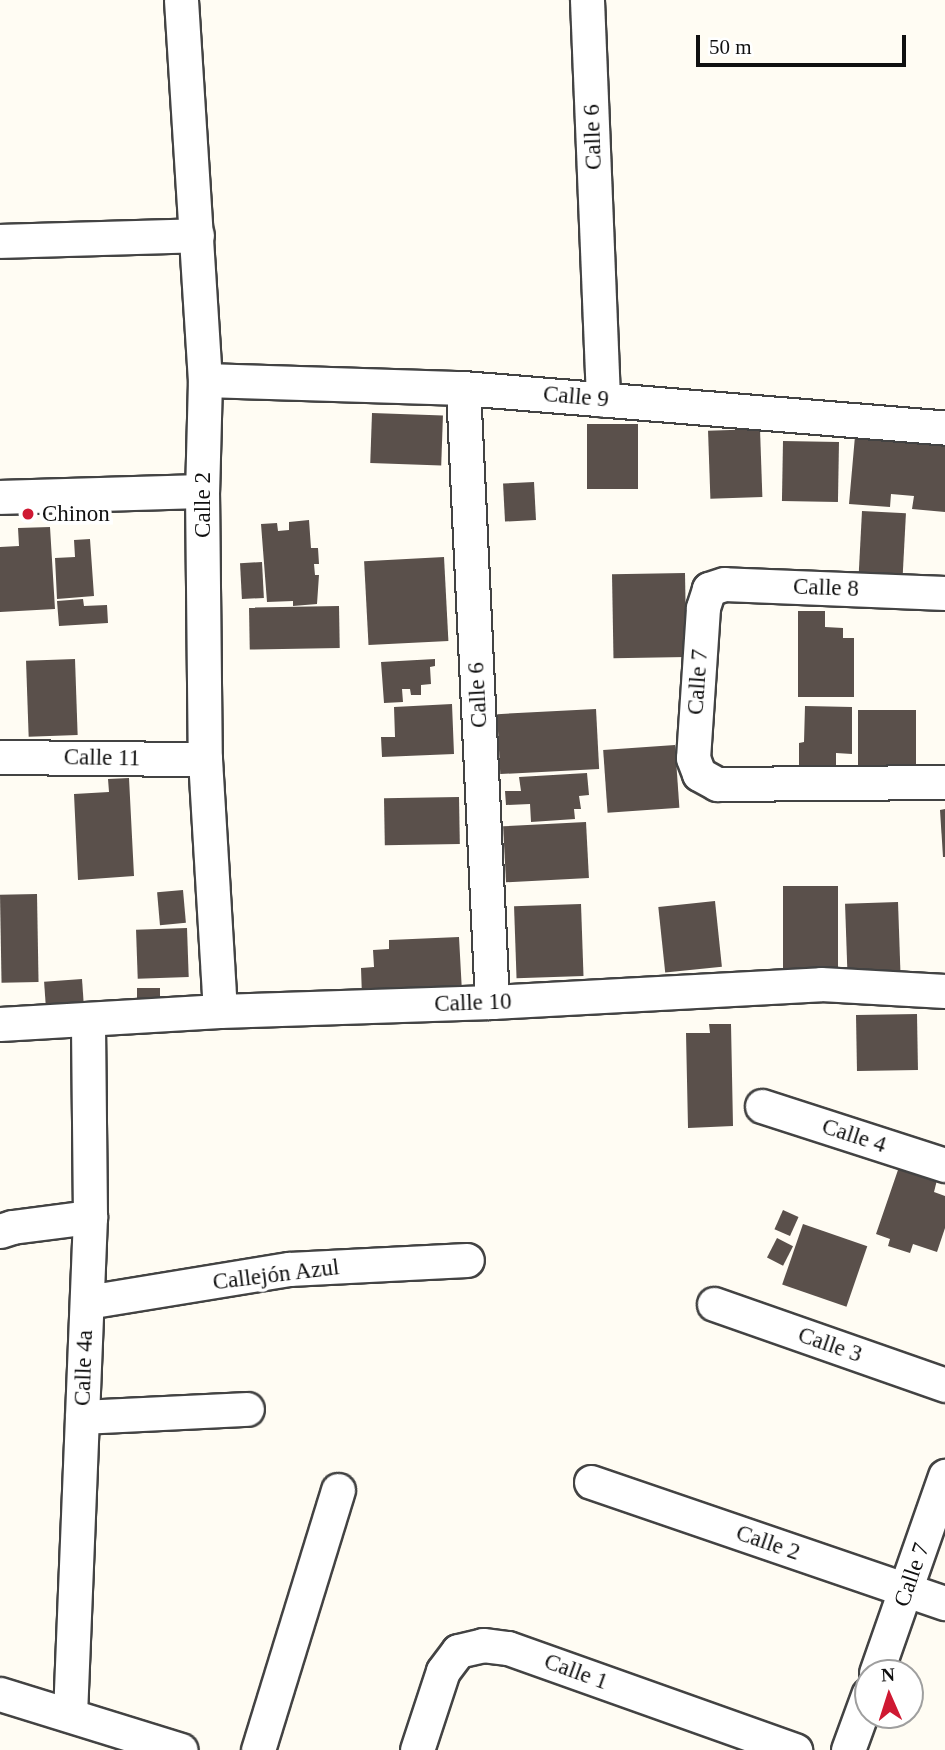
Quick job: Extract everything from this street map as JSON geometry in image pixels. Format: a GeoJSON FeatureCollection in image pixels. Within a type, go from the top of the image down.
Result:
{"type":"FeatureCollection","features":[{"type":"Feature","properties":{"kind":"street","name":"Calle 2"},"geometry":{"type":"LineString","coordinates":[[181,0],[205,380],[202,491],[205,759],[220,1011]]}},
{"type":"Feature","properties":{"kind":"street","name":"Calle 6"},"geometry":{"type":"LineString","coordinates":[[587,0],[603,400]]}},
{"type":"Feature","properties":{"kind":"street"},"geometry":{"type":"LineString","coordinates":[[0,241],[197,235]]}},
{"type":"Feature","properties":{"kind":"street","name":"Calle 9"},"geometry":{"type":"LineString","coordinates":[[205,380],[463,388],[945,428]]}},
{"type":"Feature","properties":{"kind":"street","name":"Calle 6"},"geometry":{"type":"LineString","coordinates":[[463,388],[492,1002]]}},
{"type":"Feature","properties":{"kind":"street"},"geometry":{"type":"LineString","coordinates":[[0,498],[202,491]]}},
{"type":"Feature","properties":{"kind":"street","name":"Calle 8"},"geometry":{"type":"LineString","coordinates":[[709,590],[724,584],[945,593]]}},
{"type":"Feature","properties":{"kind":"street","name":"Calle 7"},"geometry":{"type":"LineString","coordinates":[[709,590],[703,608],[693,758],[699,774],[717,784],[945,782]]}},
{"type":"Feature","properties":{"kind":"street","name":"Calle 11"},"geometry":{"type":"LineString","coordinates":[[0,757],[205,759]]}},
{"type":"Feature","properties":{"kind":"street","name":"Calle 10"},"geometry":{"type":"LineString","coordinates":[[0,1024],[220,1011],[492,1002],[821,984],[945,991]]}},
{"type":"Feature","properties":{"kind":"street","name":"Calle 4a"},"geometry":{"type":"LineString","coordinates":[[70,1715],[90,1217],[88,1020]]}},
{"type":"Feature","properties":{"kind":"street","name":"Calle 4"},"geometry":{"type":"LineString","coordinates":[[762,1106],[945,1165]]}},
{"type":"Feature","properties":{"kind":"street"},"geometry":{"type":"LineString","coordinates":[[0,1231],[12,1227],[90,1217]]}},
{"type":"Feature","properties":{"kind":"street","name":"Callejón Azul"},"geometry":{"type":"LineString","coordinates":[[87,1302],[289,1269],[467,1260]]}},
{"type":"Feature","properties":{"kind":"street","name":"Calle 3"},"geometry":{"type":"LineString","coordinates":[[714,1304],[945,1385]]}},
{"type":"Feature","properties":{"kind":"street"},"geometry":{"type":"LineString","coordinates":[[82,1418],[247,1409]]}},
{"type":"Feature","properties":{"kind":"street","name":"Calle 7"},"geometry":{"type":"LineString","coordinates":[[881,1659],[945,1476]]}},
{"type":"Feature","properties":{"kind":"street","name":"Calle 2"},"geometry":{"type":"LineString","coordinates":[[591,1482],[945,1603]]}},
{"type":"Feature","properties":{"kind":"street"},"geometry":{"type":"LineString","coordinates":[[258,1750],[338,1490]]}},
{"type":"Feature","properties":{"kind":"street","name":"Calle 1"},"geometry":{"type":"LineString","coordinates":[[417,1750],[443,1671],[458,1651],[483,1645],[508,1648],[795,1750]]}},
{"type":"Feature","properties":{"kind":"street"},"geometry":{"type":"LineString","coordinates":[[0,1694],[163,1747]]}},
{"type":"Feature","properties":{"kind":"street"},"geometry":{"type":"LineString","coordinates":[[848,1750],[856,1729]]}},
{"type":"Feature","properties":{"kind":"building"},"geometry":{"type":"Polygon","coordinates":[[[372,413],[443,415],[441,465],[370,463],[372,413]]]}},
{"type":"Feature","properties":{"kind":"building"},"geometry":{"type":"Polygon","coordinates":[[[587,424],[638,424],[638,489],[587,489],[587,424]]]}},
{"type":"Feature","properties":{"kind":"building"},"geometry":{"type":"Polygon","coordinates":[[[760,429],[762,497],[710,499],[708,431],[760,429]]]}},
{"type":"Feature","properties":{"kind":"building"},"geometry":{"type":"Polygon","coordinates":[[[855,436],[945,443],[945,512],[912,509],[914,496],[891,494],[890,507],[849,504],[855,436]]]}},
{"type":"Feature","properties":{"kind":"building"},"geometry":{"type":"Polygon","coordinates":[[[783,441],[839,442],[838,502],[782,501],[783,441]]]}},
{"type":"Feature","properties":{"kind":"building"},"geometry":{"type":"Polygon","coordinates":[[[534,482],[536,520],[505,522],[503,484],[534,482]]]}},
{"type":"Feature","properties":{"kind":"building"},"geometry":{"type":"Polygon","coordinates":[[[862,511],[906,513],[902,581],[858,579],[862,511]]]}},
{"type":"Feature","properties":{"kind":"building"},"geometry":{"type":"Polygon","coordinates":[[[309,520],[311,548],[318,548],[319,564],[314,564],[315,575],[319,575],[317,604],[293,606],[293,601],[267,602],[261,524],[277,523],[278,531],[289,530],[289,522],[309,520]]]}},
{"type":"Feature","properties":{"kind":"building"},"geometry":{"type":"Polygon","coordinates":[[[50,527],[55,609],[0,612],[0,547],[19,546],[18,528],[50,527]]]}},
{"type":"Feature","properties":{"kind":"building"},"geometry":{"type":"Polygon","coordinates":[[[90,539],[94,596],[57,599],[55,558],[75,557],[74,540],[90,539]]]}},
{"type":"Feature","properties":{"kind":"building"},"geometry":{"type":"Polygon","coordinates":[[[444,557],[448,641],[369,645],[364,561],[444,557]]]}},
{"type":"Feature","properties":{"kind":"building"},"geometry":{"type":"Polygon","coordinates":[[[262,562],[264,598],[242,599],[240,563],[262,562]]]}},
{"type":"Feature","properties":{"kind":"building"},"geometry":{"type":"Polygon","coordinates":[[[685,573],[686,657],[613,658],[612,574],[685,573]]]}},
{"type":"Feature","properties":{"kind":"building"},"geometry":{"type":"Polygon","coordinates":[[[83,599],[84,606],[107,605],[108,623],[59,626],[57,601],[83,599]]]}},
{"type":"Feature","properties":{"kind":"building"},"geometry":{"type":"Polygon","coordinates":[[[339,606],[340,648],[250,650],[249,608],[339,606]]]}},
{"type":"Feature","properties":{"kind":"building"},"geometry":{"type":"Polygon","coordinates":[[[798,611],[825,611],[825,627],[843,628],[843,638],[854,638],[854,697],[798,697],[798,611]]]}},
{"type":"Feature","properties":{"kind":"building"},"geometry":{"type":"Polygon","coordinates":[[[75,659],[78,735],[29,737],[26,661],[75,659]]]}},
{"type":"Feature","properties":{"kind":"building"},"geometry":{"type":"Polygon","coordinates":[[[435,659],[435,666],[430,667],[431,684],[421,685],[421,695],[411,695],[410,689],[402,689],[403,702],[384,703],[381,662],[435,659]]]}},
{"type":"Feature","properties":{"kind":"building"},"geometry":{"type":"Polygon","coordinates":[[[452,704],[454,754],[382,757],[381,737],[395,737],[394,707],[452,704]]]}},
{"type":"Feature","properties":{"kind":"building"},"geometry":{"type":"Polygon","coordinates":[[[805,706],[852,707],[852,754],[836,753],[836,774],[799,774],[799,743],[804,742],[805,706]]]}},
{"type":"Feature","properties":{"kind":"building"},"geometry":{"type":"Polygon","coordinates":[[[596,709],[599,769],[500,774],[497,714],[596,709]]]}},
{"type":"Feature","properties":{"kind":"building"},"geometry":{"type":"Polygon","coordinates":[[[858,710],[916,710],[916,773],[858,773],[858,710]]]}},
{"type":"Feature","properties":{"kind":"building"},"geometry":{"type":"Polygon","coordinates":[[[675,745],[679,808],[608,813],[603,750],[675,745]]]}},
{"type":"Feature","properties":{"kind":"building"},"geometry":{"type":"Polygon","coordinates":[[[587,773],[589,795],[579,796],[581,809],[574,809],[575,819],[531,822],[530,804],[506,805],[505,791],[521,791],[519,777],[587,773]]]}},
{"type":"Feature","properties":{"kind":"building"},"geometry":{"type":"Polygon","coordinates":[[[129,778],[134,876],[78,880],[74,794],[109,792],[108,779],[129,778]]]}},
{"type":"Feature","properties":{"kind":"building"},"geometry":{"type":"Polygon","coordinates":[[[459,797],[460,844],[385,845],[384,798],[459,797]]]}},
{"type":"Feature","properties":{"kind":"building"},"geometry":{"type":"Polygon","coordinates":[[[945,809],[945,857],[943,857],[940,810],[945,809]]]}},
{"type":"Feature","properties":{"kind":"building"},"geometry":{"type":"Polygon","coordinates":[[[586,822],[589,878],[506,882],[503,826],[586,822]]]}},
{"type":"Feature","properties":{"kind":"building"},"geometry":{"type":"Polygon","coordinates":[[[783,886],[838,886],[838,968],[783,968],[783,886]]]}},
{"type":"Feature","properties":{"kind":"building"},"geometry":{"type":"Polygon","coordinates":[[[183,890],[186,923],[160,925],[157,892],[183,890]]]}},
{"type":"Feature","properties":{"kind":"building"},"geometry":{"type":"Polygon","coordinates":[[[37,894],[39,982],[2,983],[0,895],[37,894]]]}},
{"type":"Feature","properties":{"kind":"building"},"geometry":{"type":"Polygon","coordinates":[[[715,901],[722,967],[665,973],[658,907],[715,901]]]}},
{"type":"Feature","properties":{"kind":"building"},"geometry":{"type":"Polygon","coordinates":[[[898,902],[900,973],[848,975],[845,904],[898,902]]]}},
{"type":"Feature","properties":{"kind":"building"},"geometry":{"type":"Polygon","coordinates":[[[581,904],[584,976],[517,978],[514,906],[581,904]]]}},
{"type":"Feature","properties":{"kind":"building"},"geometry":{"type":"Polygon","coordinates":[[[187,928],[189,977],[138,979],[136,930],[187,928]]]}},
{"type":"Feature","properties":{"kind":"building"},"geometry":{"type":"Polygon","coordinates":[[[459,937],[462,992],[362,997],[361,968],[374,967],[373,950],[389,949],[389,940],[459,937]]]}},
{"type":"Feature","properties":{"kind":"building"},"geometry":{"type":"Polygon","coordinates":[[[82,979],[84,1009],[46,1012],[44,982],[82,979]]]}},
{"type":"Feature","properties":{"kind":"building"},"geometry":{"type":"Polygon","coordinates":[[[137,988],[160,988],[160,1010],[137,1010],[137,988]]]}},
{"type":"Feature","properties":{"kind":"building"},"geometry":{"type":"Polygon","coordinates":[[[917,1014],[918,1070],[857,1071],[856,1015],[917,1014]]]}},
{"type":"Feature","properties":{"kind":"building"},"geometry":{"type":"Polygon","coordinates":[[[709,1024],[731,1024],[733,1126],[688,1128],[686,1033],[710,1033],[709,1024]]]}},
{"type":"Feature","properties":{"kind":"building"},"geometry":{"type":"Polygon","coordinates":[[[899,1167],[937,1180],[934,1192],[945,1196],[945,1228],[937,1252],[913,1244],[910,1253],[888,1246],[890,1239],[876,1234],[899,1167]]]}},
{"type":"Feature","properties":{"kind":"building"},"geometry":{"type":"Polygon","coordinates":[[[783,1210],[799,1217],[790,1236],[774,1229],[783,1210]]]}},
{"type":"Feature","properties":{"kind":"building"},"geometry":{"type":"Polygon","coordinates":[[[803,1224],[867,1246],[846,1307],[782,1285],[803,1224]]]}},
{"type":"Feature","properties":{"kind":"building"},"geometry":{"type":"Polygon","coordinates":[[[777,1238],[793,1246],[783,1266],[767,1258],[777,1238]]]}},
{"type":"Feature","properties":{"kind":"place","name":"Chinon"},"geometry":{"type":"Point","coordinates":[28,514]}}]}
